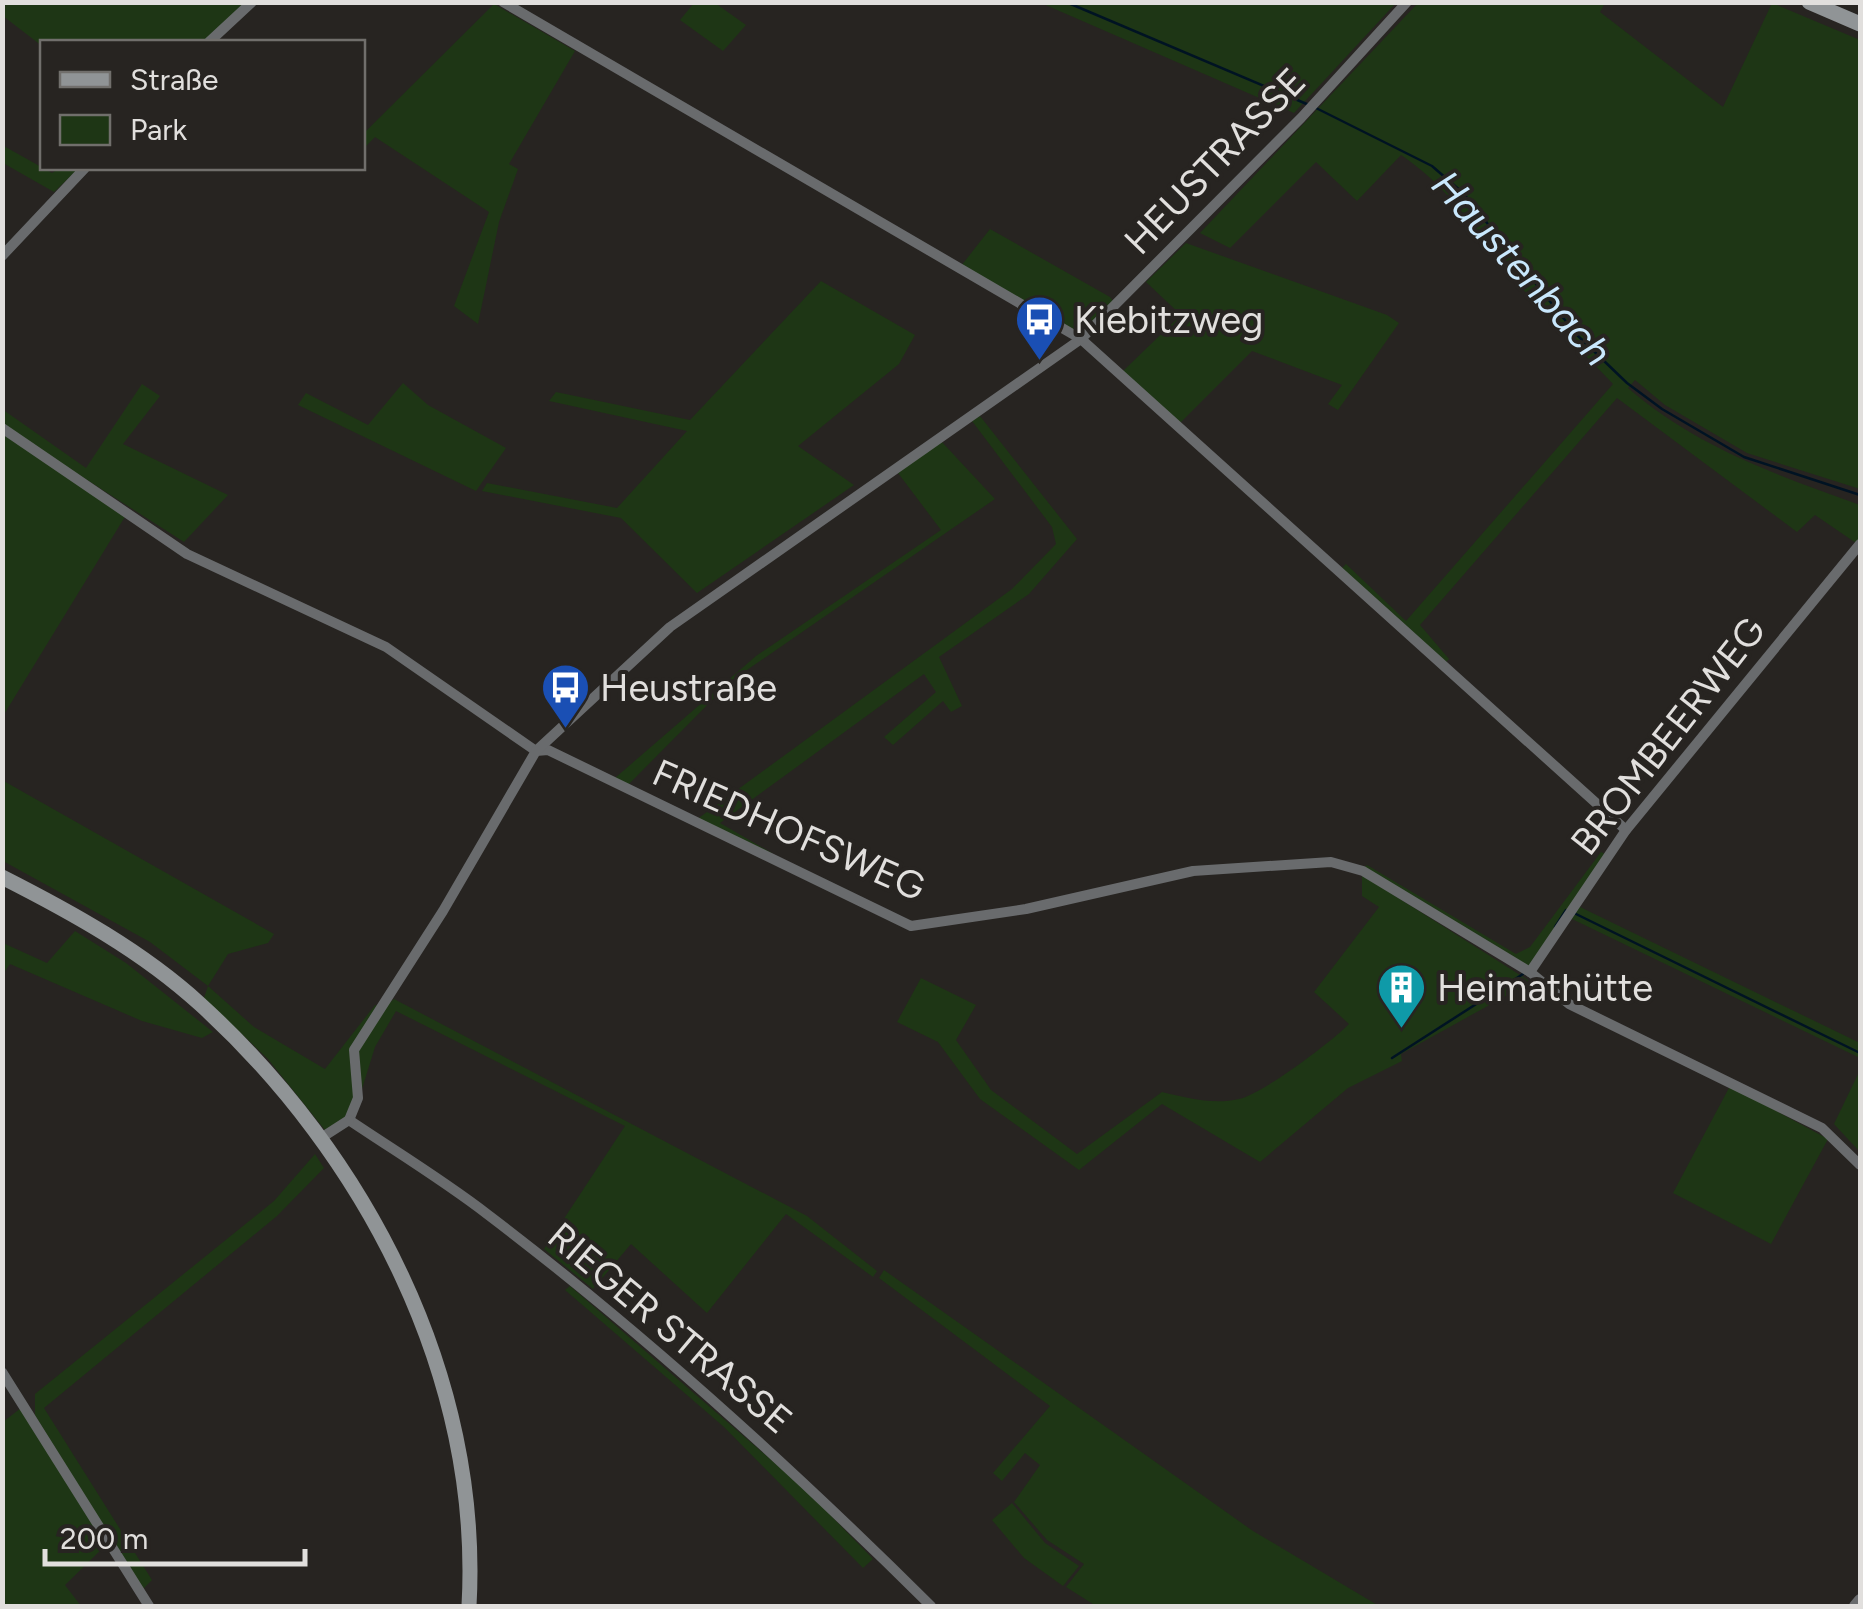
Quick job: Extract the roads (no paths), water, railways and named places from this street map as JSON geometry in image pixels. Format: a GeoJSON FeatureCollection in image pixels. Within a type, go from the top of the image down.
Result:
{"type":"FeatureCollection","features":[{"type":"Feature","properties":{"kind":"main road"},"geometry":{"type":"LineString","coordinates":[[1809,2],[1860,24]]}},
{"type":"Feature","properties":{"kind":"main road"},"geometry":{"type":"LineString","coordinates":[[2,877],[133,952],[198,1002],[262,1066],[321,1138],[392,1253],[436,1367],[460,1470],[469,1606]]}},
{"type":"Feature","properties":{"kind":"street"},"geometry":{"type":"LineString","coordinates":[[211,40],[252,2]]}},
{"type":"Feature","properties":{"kind":"street"},"geometry":{"type":"LineString","coordinates":[[503,2],[1081,338],[1626,830]]}},
{"type":"Feature","properties":{"kind":"street","name":"HEUSTRASSE"},"geometry":{"type":"LineString","coordinates":[[349,1120],[358,1098],[354,1050],[444,911],[536,751],[670,627],[1081,338],[1301,118],[1407,2]]}},
{"type":"Feature","properties":{"kind":"street"},"geometry":{"type":"LineString","coordinates":[[2,256],[82,170]]}},
{"type":"Feature","properties":{"kind":"street","name":"FRIEDHOFSWEG"},"geometry":{"type":"LineString","coordinates":[[2,428],[187,554],[386,647],[536,751],[548,750],[911,926],[1026,910],[1193,871],[1330,862],[1363,871],[1530,972],[1569,1004],[1822,1128],[1860,1166]]}},
{"type":"Feature","properties":{"kind":"street","name":"BROMBEERWEG"},"geometry":{"type":"LineString","coordinates":[[1530,972],[1626,830],[1860,544]]}},
{"type":"Feature","properties":{"kind":"street"},"geometry":{"type":"LineString","coordinates":[[321,1138],[349,1120]]}},
{"type":"Feature","properties":{"kind":"street","name":"RIEGER STRASSE"},"geometry":{"type":"LineString","coordinates":[[349,1120],[485,1212],[614,1317],[809,1488],[931,1606]]}},
{"type":"Feature","properties":{"kind":"street"},"geometry":{"type":"LineString","coordinates":[[2,1372],[150,1606]]}},
{"type":"Feature","properties":{"kind":"street"},"geometry":{"type":"LineString","coordinates":[[1855,1606],[1860,1600]]}},
{"type":"Feature","properties":{"kind":"waterway","name":"Haustenbach"},"geometry":{"type":"LineString","coordinates":[[1066,2],[1309,105]]}},
{"type":"Feature","properties":{"kind":"waterway","name":"Haustenbach"},"geometry":{"type":"LineString","coordinates":[[1316,108],[1432,166],[1463,193],[1577,335],[1627,383],[1662,409],[1744,457],[1860,495]]}},
{"type":"Feature","properties":{"kind":"waterway"},"geometry":{"type":"LineString","coordinates":[[1555,927],[1566,910]]}},
{"type":"Feature","properties":{"kind":"waterway"},"geometry":{"type":"LineString","coordinates":[[1576,914],[1860,1053]]}},
{"type":"Feature","properties":{"kind":"waterway"},"geometry":{"type":"LineString","coordinates":[[1392,1058],[1523,974]]}},
{"type":"Feature","properties":{"kind":"place","name":"Kiebitzweg"},"geometry":{"type":"Point","coordinates":[1039,362]}},
{"type":"Feature","properties":{"kind":"place","name":"Heustraße"},"geometry":{"type":"Point","coordinates":[565,730]}},
{"type":"Feature","properties":{"kind":"place","name":"Heimathütte"},"geometry":{"type":"Point","coordinates":[1402,1030]}}]}
